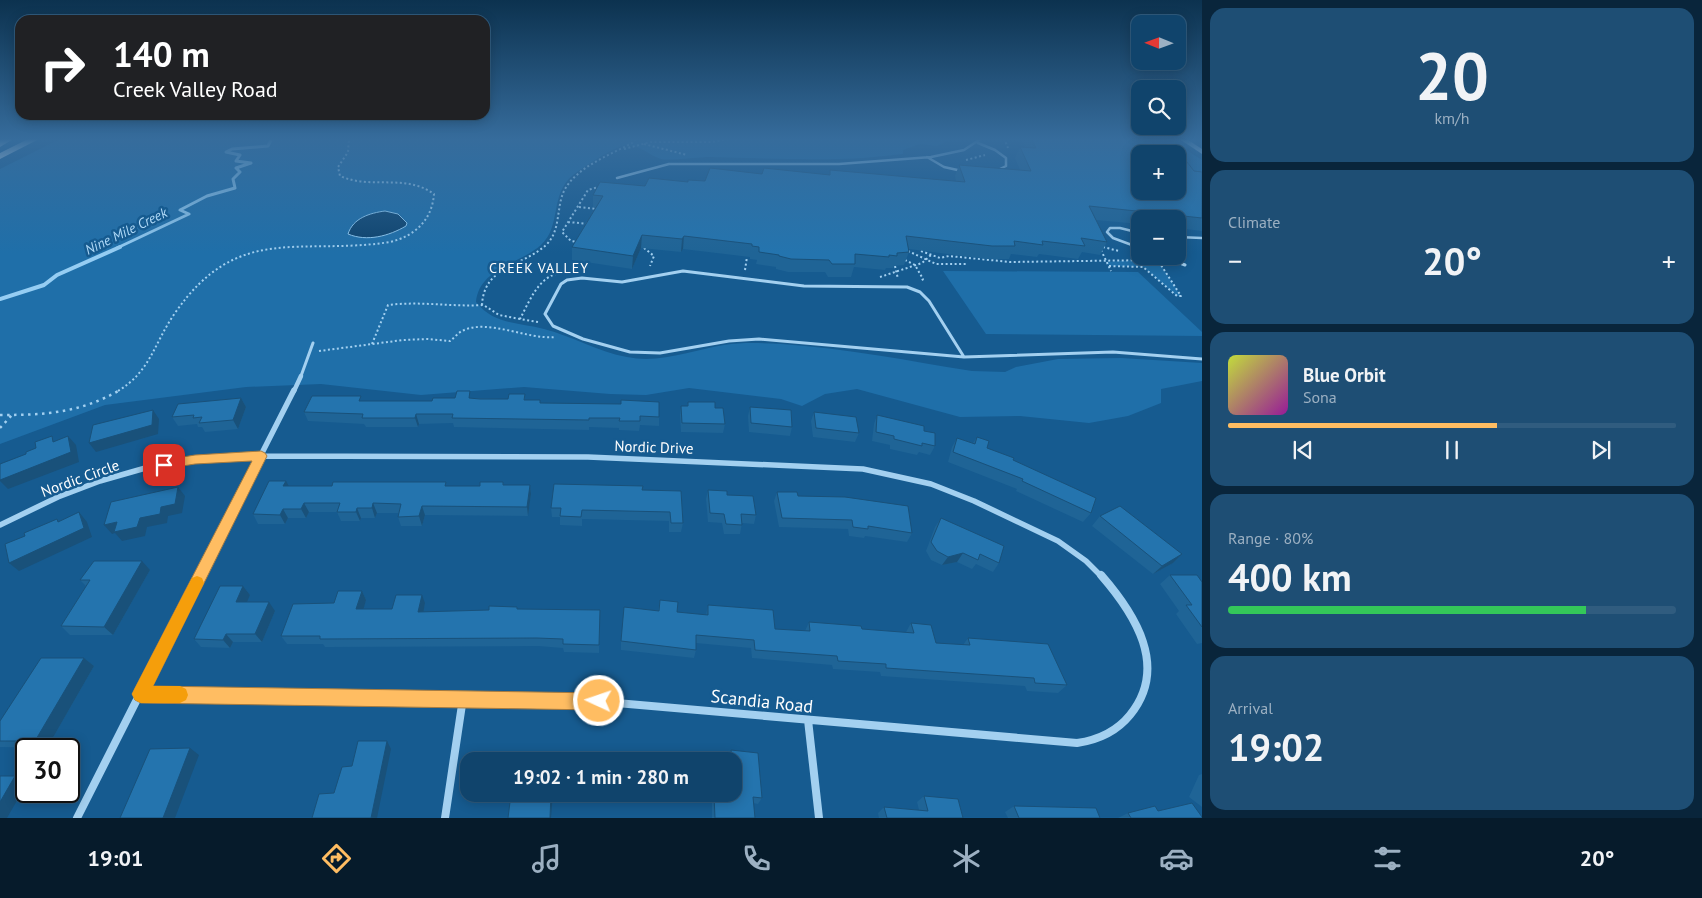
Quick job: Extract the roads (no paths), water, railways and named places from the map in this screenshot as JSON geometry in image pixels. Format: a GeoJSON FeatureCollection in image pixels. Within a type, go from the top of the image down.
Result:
{"type":"FeatureCollection","features":[{"type":"Feature","properties":{"kind":"street"},"geometry":{"type":"LineString","coordinates":[[77,818],[302,376]]}},
{"type":"Feature","properties":{"kind":"street","name":"Nordic Circle"},"geometry":{"type":"LineString","coordinates":[[0,525],[58,497],[100,481],[149,468],[195,459],[261,456]]}},
{"type":"Feature","properties":{"kind":"street","name":"Nordic Drive"},"geometry":{"type":"LineString","coordinates":[[261,456],[588,457],[862,469],[901,476],[940,487],[1034,528]]}},
{"type":"Feature","properties":{"kind":"street","name":"Scandia Road"},"geometry":{"type":"LineString","coordinates":[[141,694],[582,700],[1044,742],[1082,742],[1112,732],[1133,714],[1146,690],[1148,662],[1141,636],[1129,609],[1110,584],[1062,543],[1034,528]]}},
{"type":"Feature","properties":{"kind":"street"},"geometry":{"type":"LineString","coordinates":[[445,818],[464,698]]}},
{"type":"Feature","properties":{"kind":"street"},"geometry":{"type":"LineString","coordinates":[[808,720],[819,818]]}},
{"type":"Feature","properties":{"kind":"lane"},"geometry":{"type":"LineString","coordinates":[[618,178],[625,176]]}},
{"type":"Feature","properties":{"kind":"lane"},"geometry":{"type":"LineString","coordinates":[[1131,231],[1110,228],[1107,232],[1112,238],[1131,245]]}},
{"type":"Feature","properties":{"kind":"lane"},"geometry":{"type":"LineString","coordinates":[[1186,237],[1202,238]]}},
{"type":"Feature","properties":{"kind":"lane"},"geometry":{"type":"LineString","coordinates":[[964,357],[929,301],[914,289],[804,286],[683,271],[626,282],[578,278],[561,284],[545,314],[553,326],[571,334],[614,349],[641,354],[660,353],[730,341],[759,339],[964,357],[1113,352],[1202,359]]}},
{"type":"Feature","properties":{"kind":"lane"},"geometry":{"type":"LineString","coordinates":[[302,376],[314,343]]}},
{"type":"Feature","properties":{"kind":"waterway","name":"Nine Mile Creek"},"geometry":{"type":"LineString","coordinates":[[117,248],[189,214],[180,210],[207,196],[235,188],[233,179],[236,176]]}},
{"type":"Feature","properties":{"kind":"waterway","name":"Nine Mile Creek"},"geometry":{"type":"LineString","coordinates":[[0,299],[44,285],[57,275],[120,247]]}},
{"type":"Feature","properties":{"kind":"district","name":"CREEK VALLEY"},"geometry":{"type":"Point","coordinates":[539,268]}}]}
